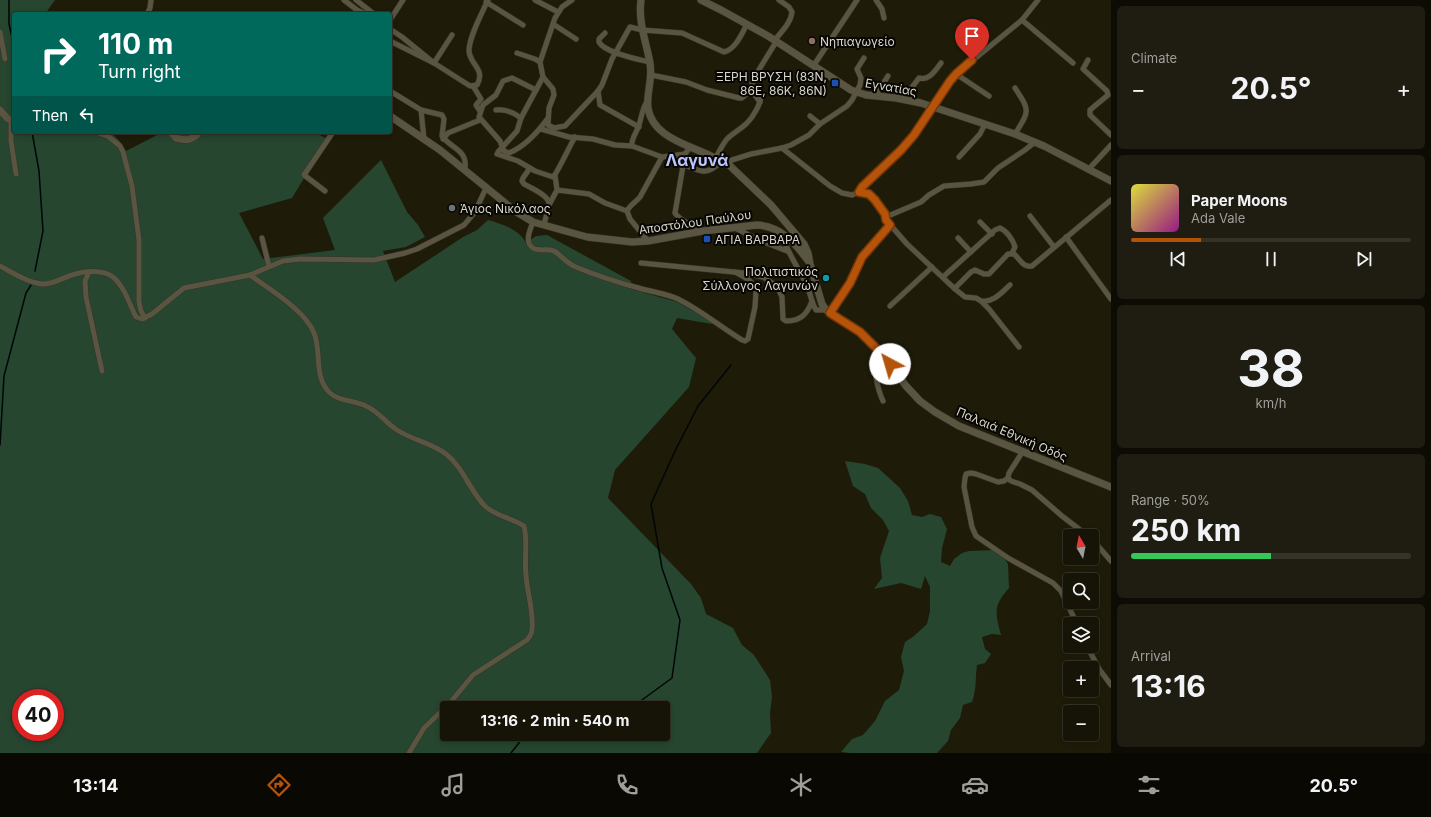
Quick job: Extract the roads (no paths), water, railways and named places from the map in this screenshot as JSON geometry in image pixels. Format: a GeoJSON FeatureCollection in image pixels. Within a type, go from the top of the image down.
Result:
{"type":"FeatureCollection","features":[{"type":"Feature","properties":{"kind":"street"},"geometry":{"type":"LineString","coordinates":[[149,12],[151,0]]}},
{"type":"Feature","properties":{"kind":"street"},"geometry":{"type":"LineString","coordinates":[[344,0],[362,12]]}},
{"type":"Feature","properties":{"kind":"street"},"geometry":{"type":"LineString","coordinates":[[356,0],[371,12]]}},
{"type":"Feature","properties":{"kind":"street"},"geometry":{"type":"LineString","coordinates":[[392,17],[403,0]]}},
{"type":"Feature","properties":{"kind":"street"},"geometry":{"type":"LineString","coordinates":[[535,0],[558,12]]}},
{"type":"Feature","properties":{"kind":"street"},"geometry":{"type":"LineString","coordinates":[[565,126],[560,128],[550,127],[548,125],[549,108],[554,95],[553,89],[543,77],[540,62],[558,12],[572,0]]}},
{"type":"Feature","properties":{"kind":"street"},"geometry":{"type":"LineString","coordinates":[[641,0],[640,16],[650,62],[651,75],[648,100],[649,113],[654,125],[688,151]]}},
{"type":"Feature","properties":{"kind":"street","name":"Εγνατίας"},"geometry":{"type":"LineString","coordinates":[[701,0],[748,24],[843,85],[856,91],[875,96],[904,99],[932,106],[1016,134],[1069,158],[1088,170],[1111,181]]}},
{"type":"Feature","properties":{"kind":"street"},"geometry":{"type":"LineString","coordinates":[[651,75],[686,82],[707,90],[742,98],[752,89],[754,79],[775,41],[792,16],[792,12],[789,7],[780,0]]}},
{"type":"Feature","properties":{"kind":"street"},"geometry":{"type":"LineString","coordinates":[[814,65],[857,0]]}},
{"type":"Feature","properties":{"kind":"street"},"geometry":{"type":"LineString","coordinates":[[876,0],[882,9],[884,18]]}},
{"type":"Feature","properties":{"kind":"street"},"geometry":{"type":"LineString","coordinates":[[859,192],[862,187],[901,150],[914,135],[932,106],[956,74],[1022,20],[1038,0]]}},
{"type":"Feature","properties":{"kind":"street"},"geometry":{"type":"LineString","coordinates":[[473,86],[477,85],[479,81],[480,71],[470,56],[470,44],[476,25],[487,1],[523,25]]}},
{"type":"Feature","properties":{"kind":"street"},"geometry":{"type":"LineString","coordinates":[[1022,20],[1072,63]]}},
{"type":"Feature","properties":{"kind":"street"},"geometry":{"type":"LineString","coordinates":[[553,24],[576,39]]}},
{"type":"Feature","properties":{"kind":"street"},"geometry":{"type":"LineString","coordinates":[[560,134],[565,126],[602,85],[612,59],[630,28],[682,33],[724,52],[733,47],[748,24]]}},
{"type":"Feature","properties":{"kind":"street"},"geometry":{"type":"LineString","coordinates":[[392,30],[434,63],[470,86],[473,86],[481,98]]}},
{"type":"Feature","properties":{"kind":"street"},"geometry":{"type":"LineString","coordinates":[[0,32],[6,59]]}},
{"type":"Feature","properties":{"kind":"street"},"geometry":{"type":"LineString","coordinates":[[605,33],[599,39],[600,44],[616,53],[650,62]]}},
{"type":"Feature","properties":{"kind":"street"},"geometry":{"type":"LineString","coordinates":[[434,63],[452,35]]}},
{"type":"Feature","properties":{"kind":"street"},"geometry":{"type":"LineString","coordinates":[[392,42],[434,63]]}},
{"type":"Feature","properties":{"kind":"street"},"geometry":{"type":"LineString","coordinates":[[970,42],[982,52]]}},
{"type":"Feature","properties":{"kind":"street"},"geometry":{"type":"LineString","coordinates":[[517,53],[540,62]]}},
{"type":"Feature","properties":{"kind":"street"},"geometry":{"type":"LineString","coordinates":[[721,161],[732,160],[771,149],[782,148],[803,139],[820,124],[847,106],[852,100],[860,85],[861,78],[857,69],[864,58]]}},
{"type":"Feature","properties":{"kind":"street"},"geometry":{"type":"LineString","coordinates":[[1088,60],[1083,69],[1108,93],[1108,95],[1090,110],[1090,115],[1111,135]]}},
{"type":"Feature","properties":{"kind":"street"},"geometry":{"type":"LineString","coordinates":[[904,99],[919,78],[928,78],[941,63]]}},
{"type":"Feature","properties":{"kind":"street"},"geometry":{"type":"LineString","coordinates":[[956,74],[990,96]]}},
{"type":"Feature","properties":{"kind":"street"},"geometry":{"type":"LineString","coordinates":[[875,96],[888,76]]}},
{"type":"Feature","properties":{"kind":"street"},"geometry":{"type":"LineString","coordinates":[[543,77],[521,118],[517,131],[497,154],[518,161],[548,176],[553,177],[555,175]]}},
{"type":"Feature","properties":{"kind":"street"},"geometry":{"type":"LineString","coordinates":[[536,90],[512,78],[503,81],[496,95],[483,105],[479,115],[480,120],[503,146],[506,153],[513,151],[529,140],[549,117]]}},
{"type":"Feature","properties":{"kind":"street"},"geometry":{"type":"LineString","coordinates":[[1015,88],[1026,106],[1026,113],[1016,134]]}},
{"type":"Feature","properties":{"kind":"street"},"geometry":{"type":"LineString","coordinates":[[683,164],[701,172],[707,172],[714,169],[721,161],[728,138],[748,123],[760,102],[761,95],[752,89]]}},
{"type":"Feature","properties":{"kind":"street"},"geometry":{"type":"LineString","coordinates":[[598,91],[600,105],[639,127]]}},
{"type":"Feature","properties":{"kind":"street"},"geometry":{"type":"LineString","coordinates":[[392,92],[422,110],[442,115],[444,119],[443,139],[461,153],[465,162],[465,170]]}},
{"type":"Feature","properties":{"kind":"street"},"geometry":{"type":"LineString","coordinates":[[480,111],[476,105],[481,98],[484,95],[490,100]]}},
{"type":"Feature","properties":{"kind":"street"},"geometry":{"type":"LineString","coordinates":[[632,146],[633,138],[639,127],[643,106],[648,100]]}},
{"type":"Feature","properties":{"kind":"street"},"geometry":{"type":"LineString","coordinates":[[496,110],[503,109],[521,118]]}},
{"type":"Feature","properties":{"kind":"street"},"geometry":{"type":"LineString","coordinates":[[0,110],[12,122],[12,141],[16,174]]}},
{"type":"Feature","properties":{"kind":"street"},"geometry":{"type":"LineString","coordinates":[[422,110],[424,139]]}},
{"type":"Feature","properties":{"kind":"street"},"geometry":{"type":"LineString","coordinates":[[810,116],[820,124]]}},
{"type":"Feature","properties":{"kind":"street","name":"Αποστόλου Παύλου"},"geometry":{"type":"LineString","coordinates":[[392,117],[440,150],[515,211],[533,222],[587,237],[632,242],[648,241],[703,231],[758,225],[766,226],[779,230],[801,251],[810,264]]}},
{"type":"Feature","properties":{"kind":"street"},"geometry":{"type":"LineString","coordinates":[[443,139],[448,133],[480,120]]}},
{"type":"Feature","properties":{"kind":"street"},"geometry":{"type":"LineString","coordinates":[[960,157],[980,134],[985,124]]}},
{"type":"Feature","properties":{"kind":"street"},"geometry":{"type":"LineString","coordinates":[[540,129],[575,137],[632,146],[662,157],[688,151],[702,152],[721,161],[771,205],[797,234],[808,253],[822,304],[828,312]]}},
{"type":"Feature","properties":{"kind":"street"},"geometry":{"type":"LineString","coordinates":[[101,134],[109,137],[120,146],[132,186],[139,240],[139,302],[141,311],[145,318]]}},
{"type":"Feature","properties":{"kind":"street"},"geometry":{"type":"LineString","coordinates":[[173,134],[176,138],[184,140],[196,137],[198,134]]}},
{"type":"Feature","properties":{"kind":"street"},"geometry":{"type":"LineString","coordinates":[[325,190],[304,175],[332,134]]}},
{"type":"Feature","properties":{"kind":"street"},"geometry":{"type":"LineString","coordinates":[[544,225],[549,205],[557,190],[555,175],[575,137]]}},
{"type":"Feature","properties":{"kind":"street"},"geometry":{"type":"LineString","coordinates":[[885,214],[888,216],[912,206],[944,186],[984,182],[998,168],[1020,154],[1034,142]]}},
{"type":"Feature","properties":{"kind":"street"},"geometry":{"type":"LineString","coordinates":[[1088,170],[1111,145]]}},
{"type":"Feature","properties":{"kind":"street"},"geometry":{"type":"LineString","coordinates":[[782,148],[830,186],[842,193],[852,195],[859,192],[869,194],[885,214],[886,220],[910,247],[965,297],[976,298],[981,301],[1019,348]]}},
{"type":"Feature","properties":{"kind":"street"},"geometry":{"type":"LineString","coordinates":[[688,151],[683,164],[675,213],[690,225],[703,231]]}},
{"type":"Feature","properties":{"kind":"street"},"geometry":{"type":"LineString","coordinates":[[648,241],[630,219],[627,211],[629,206],[640,197],[662,157]]}},
{"type":"Feature","properties":{"kind":"street"},"geometry":{"type":"LineString","coordinates":[[530,168],[522,181],[524,184],[544,196],[549,205]]}},
{"type":"Feature","properties":{"kind":"street"},"geometry":{"type":"LineString","coordinates":[[0,266],[24,278],[43,284],[56,282],[73,275],[89,272],[103,272],[112,276],[116,280],[136,316],[142,319],[152,314],[184,288],[250,275],[283,261],[300,259],[374,260],[405,253],[464,225],[475,212],[486,188]]}},
{"type":"Feature","properties":{"kind":"street"},"geometry":{"type":"LineString","coordinates":[[557,190],[590,194],[627,211]]}},
{"type":"Feature","properties":{"kind":"street"},"geometry":{"type":"LineString","coordinates":[[1012,253],[1017,256],[1024,265],[1028,267],[1034,265],[1111,200]]}},
{"type":"Feature","properties":{"kind":"street"},"geometry":{"type":"LineString","coordinates":[[1030,216],[1054,247]]}},
{"type":"Feature","properties":{"kind":"street"},"geometry":{"type":"LineString","coordinates":[[533,222],[528,237],[533,248],[554,251],[574,267],[617,282],[677,299],[742,340],[746,341],[748,339],[753,316],[756,291],[751,281],[735,272]]}},
{"type":"Feature","properties":{"kind":"street"},"geometry":{"type":"LineString","coordinates":[[980,222],[992,234]]}},
{"type":"Feature","properties":{"kind":"street"},"geometry":{"type":"LineString","coordinates":[[828,312],[850,283],[862,257],[890,225]]}},
{"type":"Feature","properties":{"kind":"street"},"geometry":{"type":"LineString","coordinates":[[735,228],[759,240],[787,251]]}},
{"type":"Feature","properties":{"kind":"street"},"geometry":{"type":"LineString","coordinates":[[943,277],[995,230],[1000,228],[1003,229],[1013,240],[1015,247],[1012,253],[1008,254],[989,274],[984,274],[975,270],[971,272],[956,286],[955,289]]}},
{"type":"Feature","properties":{"kind":"street"},"geometry":{"type":"LineString","coordinates":[[779,230],[787,251],[807,284],[816,310],[828,312]]}},
{"type":"Feature","properties":{"kind":"street"},"geometry":{"type":"LineString","coordinates":[[1066,237],[1111,300]]}},
{"type":"Feature","properties":{"kind":"street"},"geometry":{"type":"LineString","coordinates":[[262,238],[269,266]]}},
{"type":"Feature","properties":{"kind":"street"},"geometry":{"type":"LineString","coordinates":[[958,238],[971,252]]}},
{"type":"Feature","properties":{"kind":"street"},"geometry":{"type":"LineString","coordinates":[[641,263],[735,272],[763,277],[774,284],[779,290],[782,297],[783,319],[786,321],[797,320],[802,317],[808,311],[812,301]]}},
{"type":"Feature","properties":{"kind":"street"},"geometry":{"type":"LineString","coordinates":[[890,306],[932,267]]}},
{"type":"Feature","properties":{"kind":"street"},"geometry":{"type":"LineString","coordinates":[[89,272],[85,280],[86,297],[102,370]]}},
{"type":"Feature","properties":{"kind":"street"},"geometry":{"type":"LineString","coordinates":[[250,275],[301,312],[310,324],[315,334],[318,346],[320,378],[330,394],[339,399],[365,405],[371,408],[397,430],[446,454],[455,463],[478,497],[492,512],[524,526],[527,540],[525,572],[526,586],[531,605],[532,632],[527,640],[473,675],[449,704],[424,728],[409,753]]}},
{"type":"Feature","properties":{"kind":"street"},"geometry":{"type":"LineString","coordinates":[[981,301],[986,302],[992,300],[1010,285]]}},
{"type":"Feature","properties":{"kind":"street","name":"Παλαιά Εθνική Οδός"},"geometry":{"type":"LineString","coordinates":[[828,312],[855,328],[875,347],[920,401],[935,412],[959,426],[1111,487]]}},
{"type":"Feature","properties":{"kind":"street"},"geometry":{"type":"LineString","coordinates":[[875,347],[874,362],[879,393],[883,401]]}},
{"type":"Feature","properties":{"kind":"street"},"geometry":{"type":"LineString","coordinates":[[1022,451],[1009,473],[1008,478],[1004,481],[998,482],[976,474],[966,474],[964,478],[964,486],[972,527],[976,536],[984,542],[1008,558],[1053,583],[1060,591],[1073,617]]}},
{"type":"Feature","properties":{"kind":"street"},"geometry":{"type":"LineString","coordinates":[[1008,478],[1011,481],[1032,490],[1079,529]]}},
{"type":"Feature","properties":{"kind":"street"},"geometry":{"type":"LineString","coordinates":[[1099,547],[1111,561]]}},
{"type":"Feature","properties":{"kind":"street"},"geometry":{"type":"LineString","coordinates":[[1091,653],[1099,669],[1111,685]]}},
{"type":"Feature","properties":{"kind":"waterway"},"geometry":{"type":"LineString","coordinates":[[9,0],[9,24],[12,37]]}},
{"type":"Feature","properties":{"kind":"waterway"},"geometry":{"type":"LineString","coordinates":[[32,134],[39,171],[43,231],[35,271]]}},
{"type":"Feature","properties":{"kind":"waterway"},"geometry":{"type":"LineString","coordinates":[[0,445],[4,376],[26,293],[31,285]]}},
{"type":"Feature","properties":{"kind":"waterway"},"geometry":{"type":"LineString","coordinates":[[641,701],[672,678],[680,620],[662,568],[651,504],[675,451],[698,406],[731,365]]}},
{"type":"Feature","properties":{"kind":"waterway"},"geometry":{"type":"LineString","coordinates":[[511,753],[520,741]]}},
{"type":"Feature","properties":{"kind":"place","name":"Νηπιαγωγείο"},"geometry":{"type":"Point","coordinates":[812,41]}},
{"type":"Feature","properties":{"kind":"place","name":"ΞΕΡΗ ΒΡΥΣΗ (83Ν, 86Ε, 86Κ, 86Ν)"},"geometry":{"type":"Point","coordinates":[835,83]}},
{"type":"Feature","properties":{"kind":"place","name":"Άγιος Νικόλαος"},"geometry":{"type":"Point","coordinates":[452,208]}},
{"type":"Feature","properties":{"kind":"place","name":"ΑΓΙΑ ΒΑΡΒΑΡΑ"},"geometry":{"type":"Point","coordinates":[707,239]}},
{"type":"Feature","properties":{"kind":"place","name":"Πολιτιστικός Σύλλογος Λαγυνών"},"geometry":{"type":"Point","coordinates":[826,278]}},
{"type":"Feature","properties":{"kind":"district","name":"Λαγυνά"},"geometry":{"type":"Point","coordinates":[697,160]}}]}
